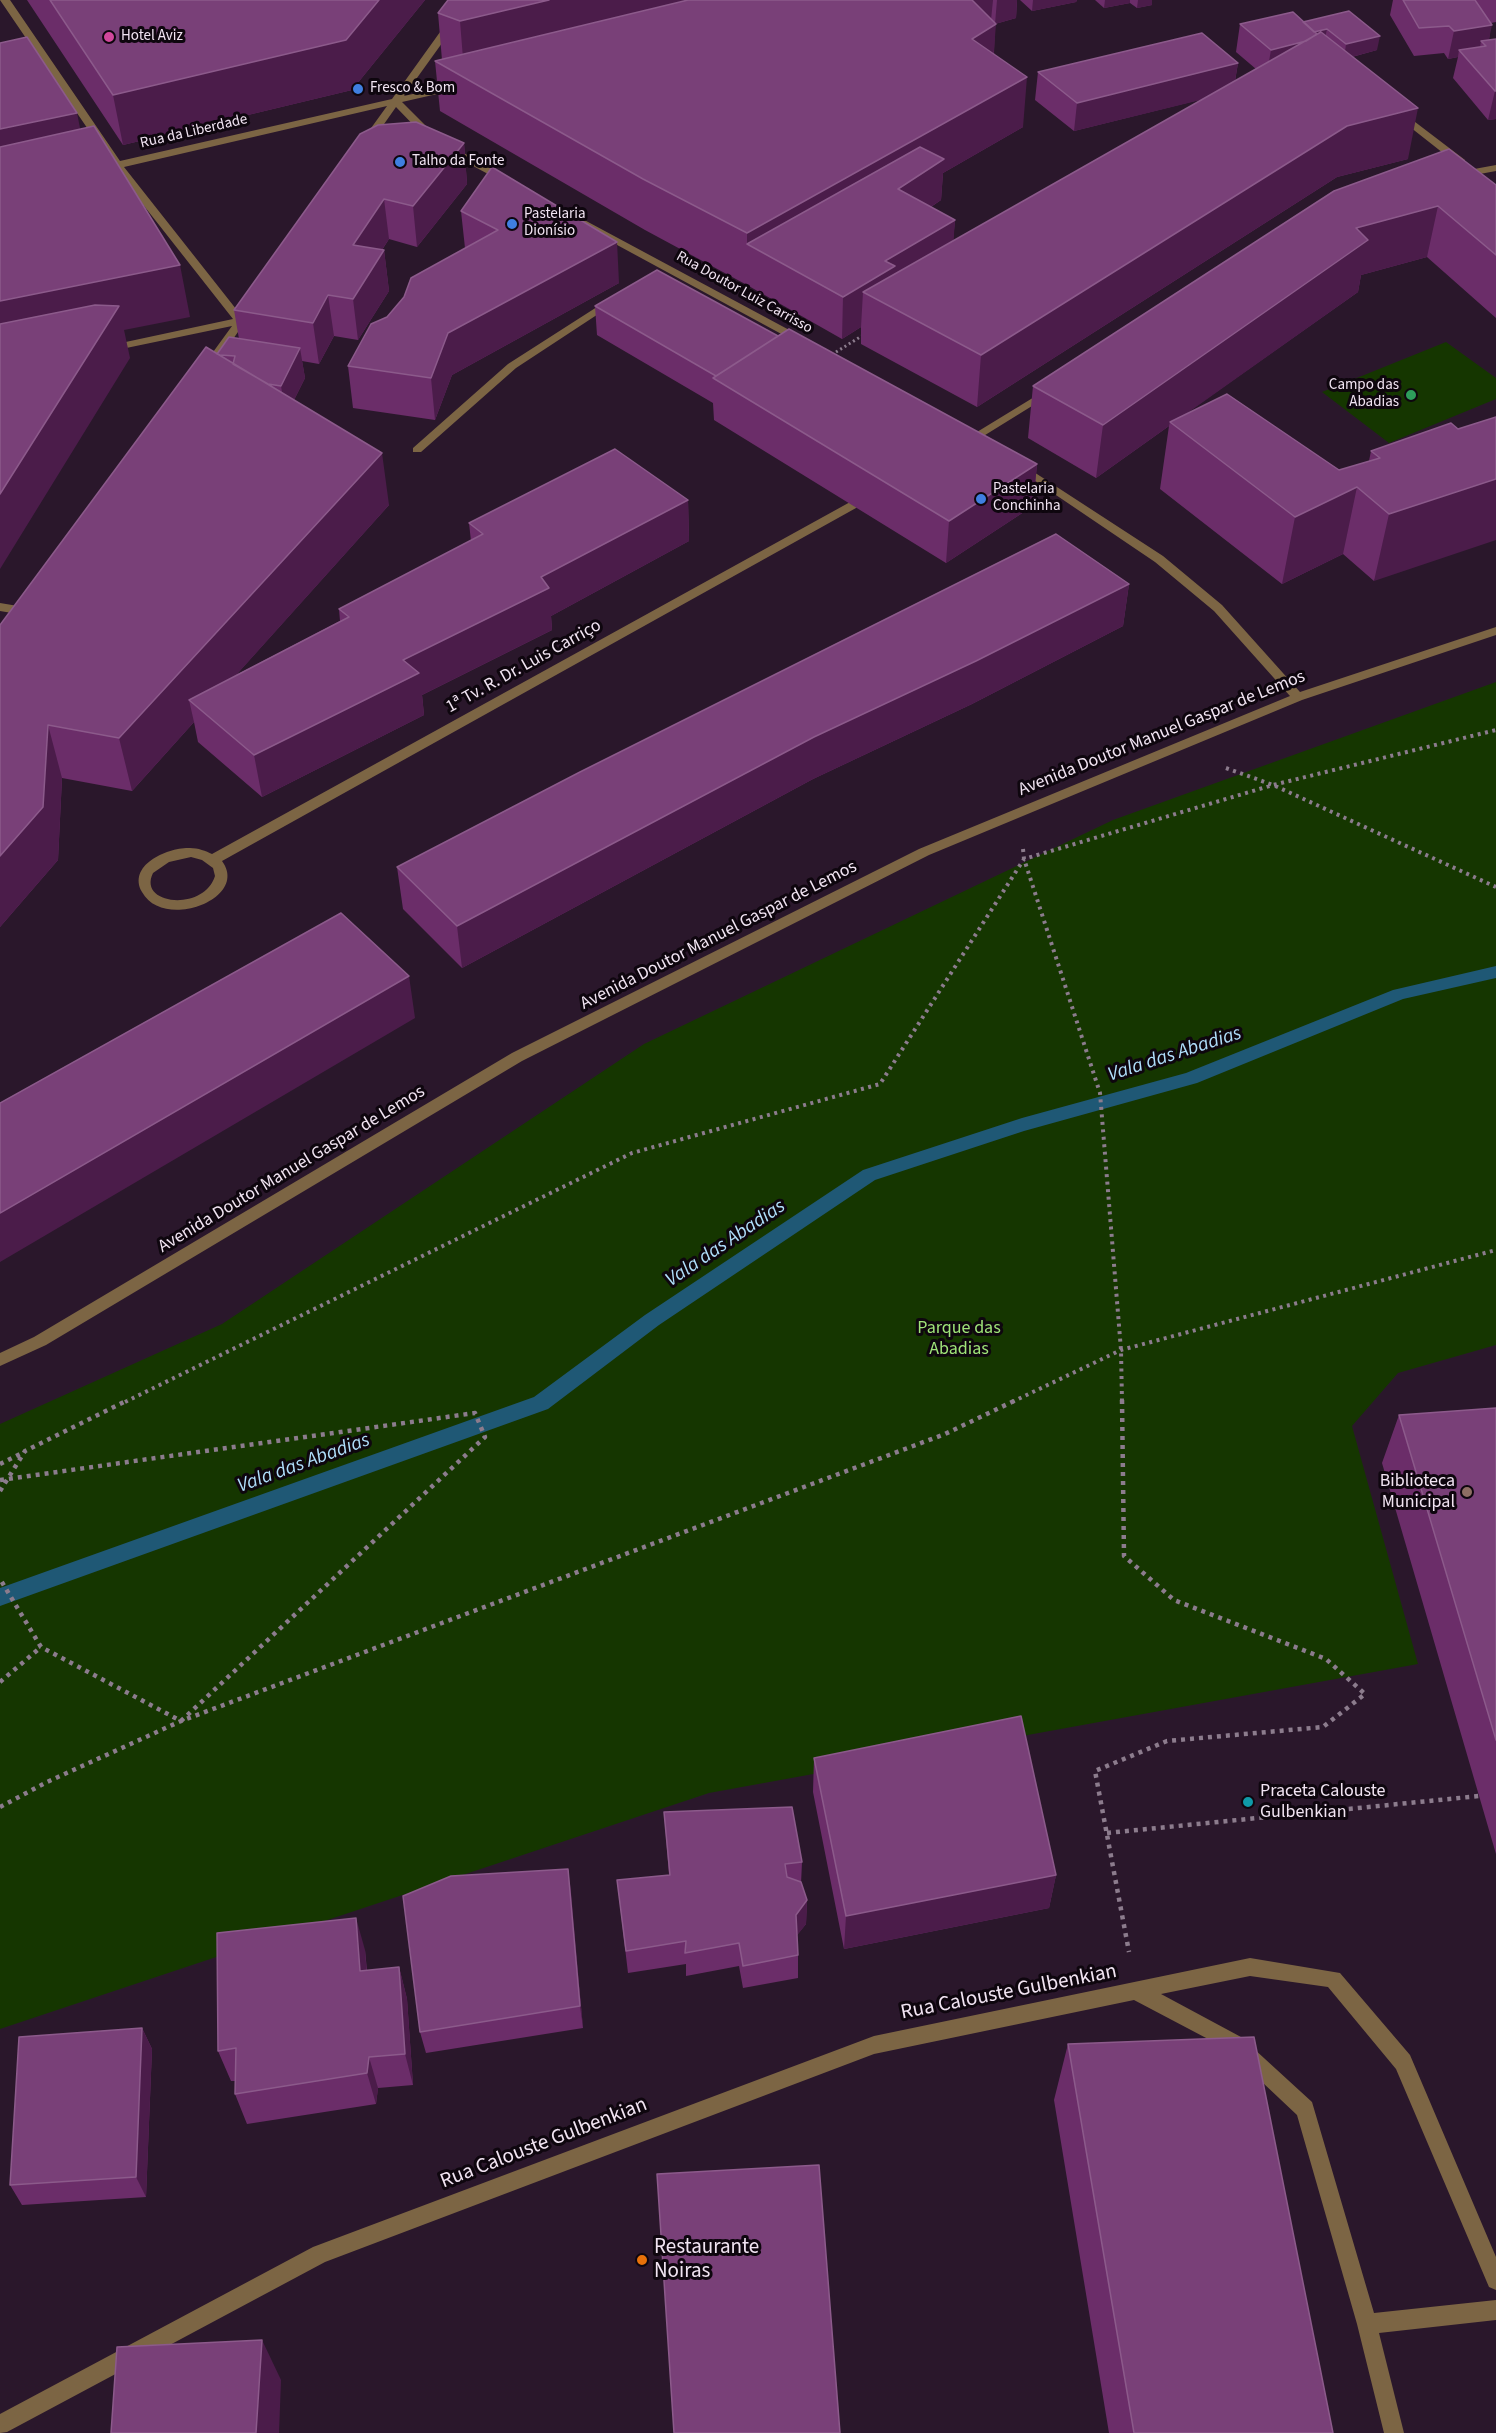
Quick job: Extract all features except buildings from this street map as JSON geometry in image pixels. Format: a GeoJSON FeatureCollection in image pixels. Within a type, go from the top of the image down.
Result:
{"type":"FeatureCollection","features":[{"type":"Feature","properties":{"kind":"street"},"geometry":{"type":"LineString","coordinates":[[5,0],[117,165],[240,321]]}},
{"type":"Feature","properties":{"kind":"street"},"geometry":{"type":"LineString","coordinates":[[361,149],[468,0]]}},
{"type":"Feature","properties":{"kind":"street","name":"Rua da Liberdade"},"geometry":{"type":"LineString","coordinates":[[94,170],[469,84]]}},
{"type":"Feature","properties":{"kind":"street"},"geometry":{"type":"LineString","coordinates":[[395,101],[437,142],[513,184]]}},
{"type":"Feature","properties":{"kind":"street"},"geometry":{"type":"LineString","coordinates":[[1392,108],[1488,183]]}},
{"type":"Feature","properties":{"kind":"street"},"geometry":{"type":"LineString","coordinates":[[1449,178],[1472,171],[1496,168]]}},
{"type":"Feature","properties":{"kind":"street","name":"Rua Doutor Luiz Carrisso"},"geometry":{"type":"LineString","coordinates":[[563,211],[659,269],[830,356]]}},
{"type":"Feature","properties":{"kind":"street"},"geometry":{"type":"LineString","coordinates":[[417,450],[512,366],[616,297]]}},
{"type":"Feature","properties":{"kind":"street"},"geometry":{"type":"LineString","coordinates":[[199,379],[254,302]]}},
{"type":"Feature","properties":{"kind":"street"},"geometry":{"type":"LineString","coordinates":[[92,352],[240,321]]}},
{"type":"Feature","properties":{"kind":"street"},"geometry":{"type":"LineString","coordinates":[[950,451],[1057,386]]}},
{"type":"Feature","properties":{"kind":"street"},"geometry":{"type":"LineString","coordinates":[[1015,462],[1159,559],[1218,608],[1298,696]]}},
{"type":"Feature","properties":{"kind":"street","name":"1ª Tv. R. Dr. Luis Carriço"},"geometry":{"type":"LineString","coordinates":[[214,859],[852,505]]}},
{"type":"Feature","properties":{"kind":"street"},"geometry":{"type":"LineString","coordinates":[[0,607],[35,612]]}},
{"type":"Feature","properties":{"kind":"street","name":"Avenida Doutor Manuel Gaspar de Lemos"},"geometry":{"type":"LineString","coordinates":[[0,1360],[40,1341],[517,1057],[924,852],[1298,696],[1496,631]]}},
{"type":"Feature","properties":{"kind":"street"},"geometry":{"type":"LineString","coordinates":[[191,852],[204,854],[214,859],[221,868],[222,877],[218,887],[198,902],[184,905],[158,902],[150,895],[146,887],[147,872],[154,863],[165,857],[191,852]]}},
{"type":"Feature","properties":{"kind":"street","name":"Rua Calouste Gulbenkian"},"geometry":{"type":"LineString","coordinates":[[0,2425],[320,2254],[874,2045],[1250,1967],[1333,1979],[1403,2062],[1496,2280]]}},
{"type":"Feature","properties":{"kind":"street","name":"Rua Calouste Gulbenkian"},"geometry":{"type":"LineString","coordinates":[[1136,1991],[1234,2043],[1305,2109],[1367,2324],[1394,2433]]}},
{"type":"Feature","properties":{"kind":"street"},"geometry":{"type":"LineString","coordinates":[[1367,2324],[1496,2310]]}},
{"type":"Feature","properties":{"kind":"path"},"geometry":{"type":"LineString","coordinates":[[830,356],[869,331]]}},
{"type":"Feature","properties":{"kind":"path"},"geometry":{"type":"LineString","coordinates":[[0,1464],[632,1153],[880,1084],[1024,860],[1273,785],[1496,730]]}},
{"type":"Feature","properties":{"kind":"path"},"geometry":{"type":"LineString","coordinates":[[1226,768],[1273,785],[1496,887]]}},
{"type":"Feature","properties":{"kind":"path"},"geometry":{"type":"LineString","coordinates":[[1024,860],[1100,1093],[1121,1350],[1124,1556],[1174,1600],[1326,1659],[1365,1694],[1323,1727],[1167,1741],[1095,1771],[1136,1991]]}},
{"type":"Feature","properties":{"kind":"path"},"geometry":{"type":"LineString","coordinates":[[0,1807],[46,1782],[181,1721],[945,1434],[1121,1350],[1496,1250]]}},
{"type":"Feature","properties":{"kind":"path"},"geometry":{"type":"LineString","coordinates":[[0,1480],[475,1413],[485,1437],[181,1721]]}},
{"type":"Feature","properties":{"kind":"path"},"geometry":{"type":"LineString","coordinates":[[0,1491],[25,1452]]}},
{"type":"Feature","properties":{"kind":"path"},"geometry":{"type":"LineString","coordinates":[[0,1579],[41,1647],[181,1721]]}},
{"type":"Feature","properties":{"kind":"path"},"geometry":{"type":"LineString","coordinates":[[0,1682],[41,1647]]}},
{"type":"Feature","properties":{"kind":"path"},"geometry":{"type":"LineString","coordinates":[[1107,1833],[1479,1796]]}},
{"type":"Feature","properties":{"kind":"green space","name":"Campo das Abadias"},"geometry":{"type":"Polygon","coordinates":[[[1446,342],[1496,378],[1496,399],[1389,443],[1322,392],[1446,342]]]}},
{"type":"Feature","properties":{"kind":"green space","name":"Parque das Abadias"},"geometry":{"type":"Polygon","coordinates":[[[1496,682],[1496,1345],[1398,1373],[1352,1426],[1418,1664],[709,1793],[0,2029],[0,1424],[222,1324],[644,1044],[1113,820],[1496,682]]]}},
{"type":"Feature","properties":{"kind":"waterway","name":"Vala das Abadias"},"geometry":{"type":"LineString","coordinates":[[0,1597],[541,1403],[652,1320],[869,1175],[1022,1125],[1191,1078],[1399,994],[1496,972]]}},
{"type":"Feature","properties":{"kind":"place","name":"Hotel Aviz"},"geometry":{"type":"Point","coordinates":[109,37]}},
{"type":"Feature","properties":{"kind":"place","name":"Fresco & Bom"},"geometry":{"type":"Point","coordinates":[358,89]}},
{"type":"Feature","properties":{"kind":"place","name":"Talho da Fonte"},"geometry":{"type":"Point","coordinates":[400,162]}},
{"type":"Feature","properties":{"kind":"place","name":"Pastelaria Dionísio"},"geometry":{"type":"Point","coordinates":[512,224]}},
{"type":"Feature","properties":{"kind":"place","name":"Campo das Abadias"},"geometry":{"type":"Point","coordinates":[1411,395]}},
{"type":"Feature","properties":{"kind":"place","name":"Pastelaria Conchinha"},"geometry":{"type":"Point","coordinates":[981,499]}},
{"type":"Feature","properties":{"kind":"place","name":"Biblioteca Municipal"},"geometry":{"type":"Point","coordinates":[1467,1492]}},
{"type":"Feature","properties":{"kind":"place","name":"Praceta Calouste Gulbenkian"},"geometry":{"type":"Point","coordinates":[1248,1802]}},
{"type":"Feature","properties":{"kind":"place","name":"Restaurante Noiras"},"geometry":{"type":"Point","coordinates":[642,2260]}}]}
